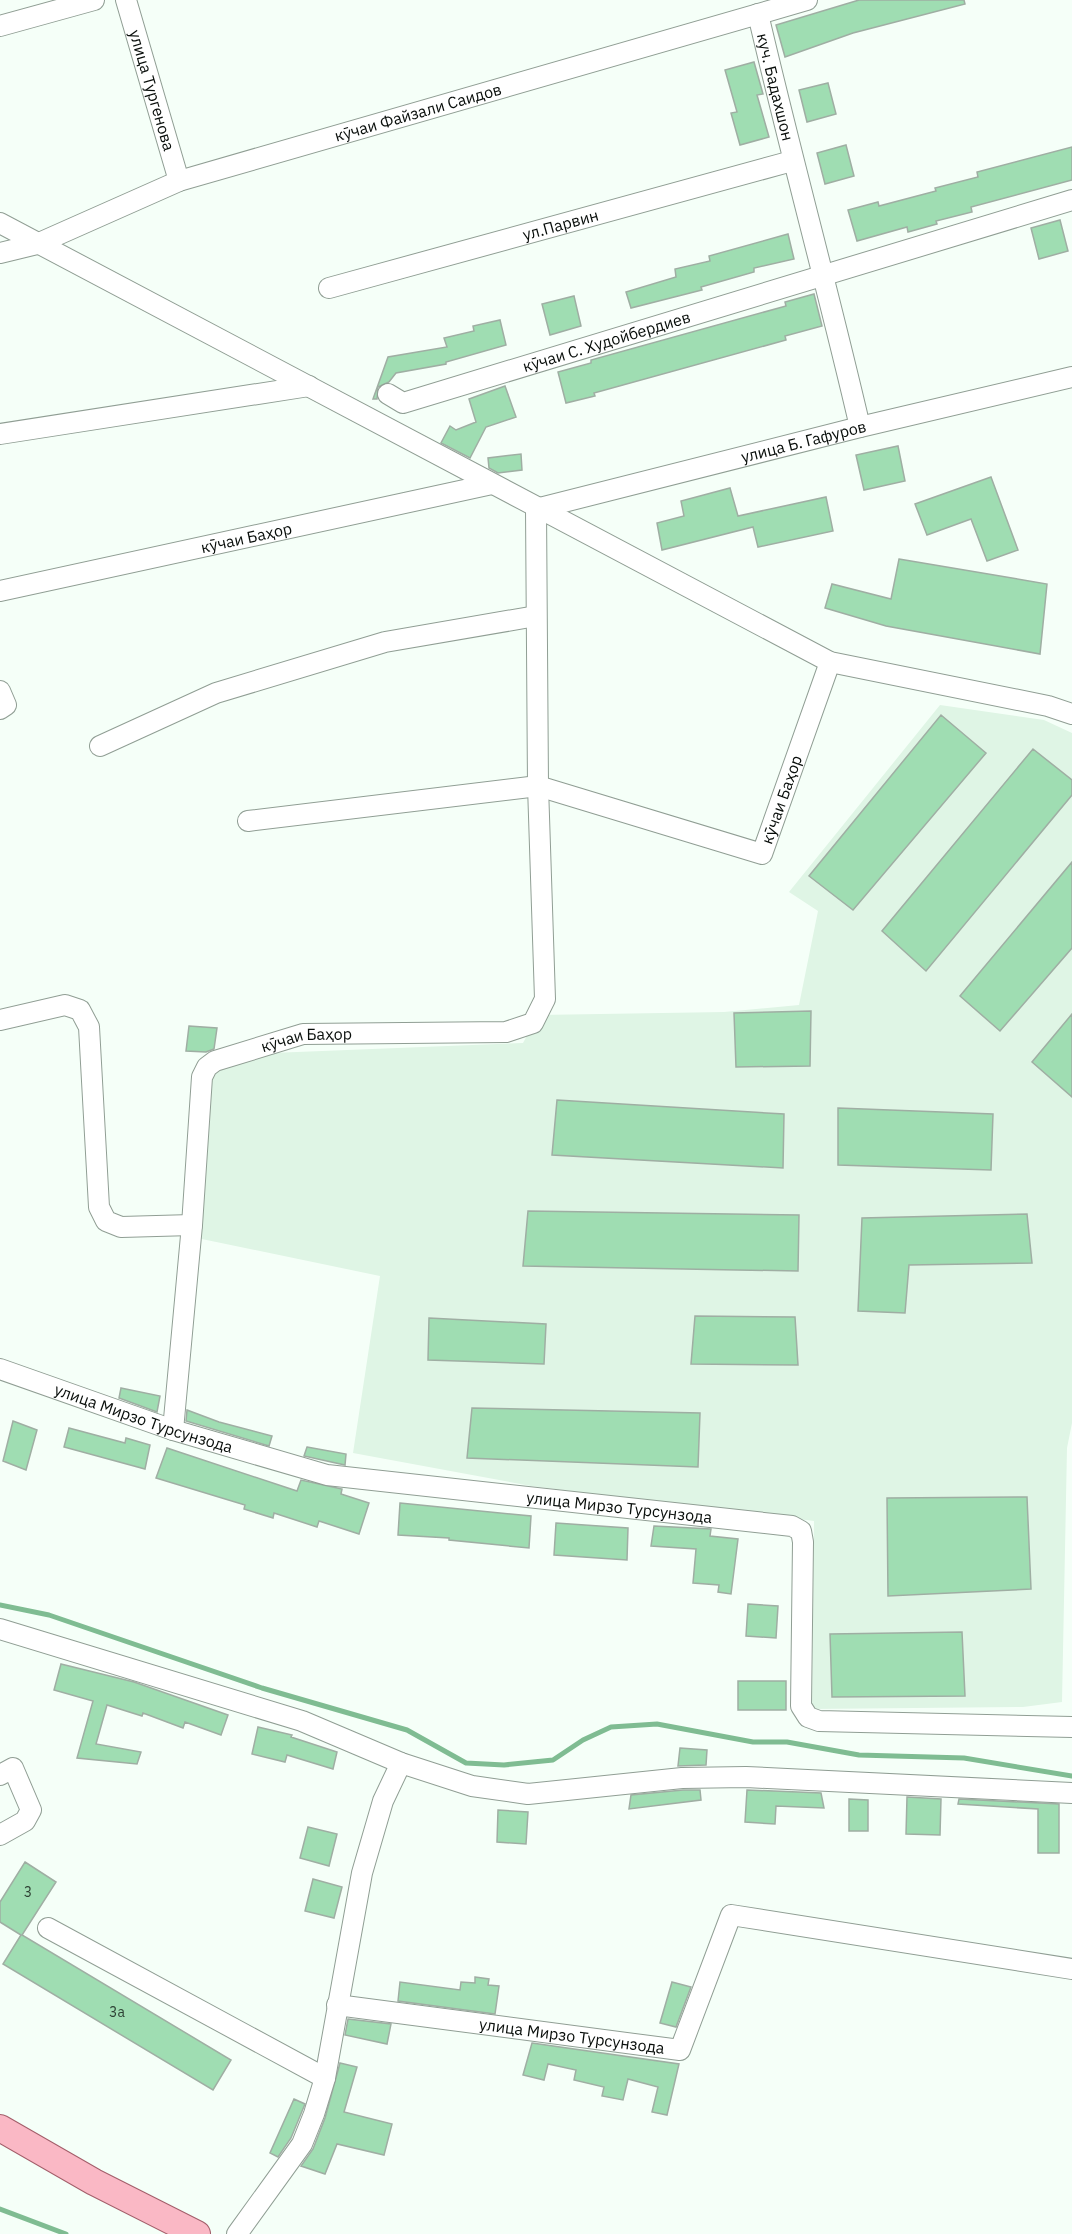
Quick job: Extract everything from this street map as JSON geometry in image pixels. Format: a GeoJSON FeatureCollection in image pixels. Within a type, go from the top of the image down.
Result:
{"type":"FeatureCollection","features":[{"type":"Feature","properties":{"kind":"main road"},"geometry":{"type":"LineString","coordinates":[[0,2128],[94,2182],[197,2234]]}},
{"type":"Feature","properties":{"kind":"street"},"geometry":{"type":"LineString","coordinates":[[0,26],[94,0]]}},
{"type":"Feature","properties":{"kind":"street","name":"улица Тургенова"},"geometry":{"type":"LineString","coordinates":[[126,0],[179,181]]}},
{"type":"Feature","properties":{"kind":"street","name":"кӯчаи Файзали Саидов"},"geometry":{"type":"LineString","coordinates":[[37,244],[179,181],[807,0]]}},
{"type":"Feature","properties":{"kind":"street","name":"куч. Бадахшон"},"geometry":{"type":"LineString","coordinates":[[758,14],[792,161]]}},
{"type":"Feature","properties":{"kind":"street"},"geometry":{"type":"LineString","coordinates":[[792,161],[824,274],[860,427]]}},
{"type":"Feature","properties":{"kind":"street","name":"ул.Парвин"},"geometry":{"type":"LineString","coordinates":[[329,288],[792,161]]}},
{"type":"Feature","properties":{"kind":"street","name":"кӯчаи С. Худойбердиев"},"geometry":{"type":"LineString","coordinates":[[388,394],[404,403],[1072,200]]}},
{"type":"Feature","properties":{"kind":"street"},"geometry":{"type":"LineString","coordinates":[[0,224],[309,386],[536,509],[830,662],[1048,706],[1072,714]]}},
{"type":"Feature","properties":{"kind":"street"},"geometry":{"type":"LineString","coordinates":[[0,253],[37,244]]}},
{"type":"Feature","properties":{"kind":"street","name":"улица Б. Гафуров"},"geometry":{"type":"LineString","coordinates":[[536,509],[860,427],[1072,377]]}},
{"type":"Feature","properties":{"kind":"street"},"geometry":{"type":"LineString","coordinates":[[0,434],[309,386]]}},
{"type":"Feature","properties":{"kind":"street","name":"кӯчаи Баҳор"},"geometry":{"type":"LineString","coordinates":[[0,591],[492,484]]}},
{"type":"Feature","properties":{"kind":"street","name":"кӯчаи Баҳор"},"geometry":{"type":"LineString","coordinates":[[173,1430],[192,1225],[202,1077],[207,1067],[215,1061],[303,1034],[506,1032],[533,1023],[545,999],[538,786],[536,509]]}},
{"type":"Feature","properties":{"kind":"street"},"geometry":{"type":"LineString","coordinates":[[100,746],[216,693],[386,642],[536,616]]}},
{"type":"Feature","properties":{"kind":"street","name":"кӯчаи Баҳор"},"geometry":{"type":"LineString","coordinates":[[248,821],[538,786],[762,854],[830,662]]}},
{"type":"Feature","properties":{"kind":"street"},"geometry":{"type":"LineString","coordinates":[[0,690],[6,705],[0,709]]}},
{"type":"Feature","properties":{"kind":"street"},"geometry":{"type":"LineString","coordinates":[[0,1020],[65,1005],[80,1011],[89,1028],[99,1207],[106,1221],[121,1227],[192,1225]]}},
{"type":"Feature","properties":{"kind":"street","name":"улица Мирзо Турсунзода"},"geometry":{"type":"LineString","coordinates":[[0,1369],[173,1430],[327,1475],[792,1526],[801,1532],[803,1542],[801,1706],[808,1717],[819,1721],[1072,1727]]}},
{"type":"Feature","properties":{"kind":"street"},"geometry":{"type":"LineString","coordinates":[[0,1629],[302,1721],[401,1763],[472,1785],[528,1794],[682,1778],[746,1777],[1072,1793]]}},
{"type":"Feature","properties":{"kind":"street"},"geometry":{"type":"LineString","coordinates":[[237,2234],[302,2145],[325,2078],[362,1874],[383,1801],[401,1763]]}},
{"type":"Feature","properties":{"kind":"street"},"geometry":{"type":"LineString","coordinates":[[0,1775],[13,1768],[31,1810],[25,1821],[0,1835]]}},
{"type":"Feature","properties":{"kind":"street","name":"улица Мирзо Турсунзода"},"geometry":{"type":"LineString","coordinates":[[337,2005],[680,2050],[731,1915],[1072,1969]]}},
{"type":"Feature","properties":{"kind":"street"},"geometry":{"type":"LineString","coordinates":[[48,1928],[325,2078]]}},
{"type":"Feature","properties":{"kind":"shaded area"},"geometry":{"type":"Polygon","coordinates":[[[940,705],[1044,720],[1072,733],[1072,1423],[1067,1448],[1062,1702],[1023,1707],[812,1709],[814,1521],[531,1486],[353,1453],[380,1276],[197,1238],[212,1073],[272,1053],[523,1043],[538,1015],[724,1012],[799,1005],[818,911],[789,892],[940,705]]]}},
{"type":"Feature","properties":{"kind":"building"},"geometry":{"type":"Polygon","coordinates":[[[859,0],[964,0],[965,4],[853,33],[785,57],[776,25],[859,0]]]}},
{"type":"Feature","properties":{"kind":"building"},"geometry":{"type":"Polygon","coordinates":[[[754,62],[763,94],[757,95],[769,137],[740,145],[731,113],[737,112],[725,70],[754,62]]]}},
{"type":"Feature","properties":{"kind":"building"},"geometry":{"type":"Polygon","coordinates":[[[828,83],[836,114],[807,122],[799,90],[828,83]]]}},
{"type":"Feature","properties":{"kind":"building"},"geometry":{"type":"Polygon","coordinates":[[[846,145],[854,176],[825,184],[817,153],[846,145]]]}},
{"type":"Feature","properties":{"kind":"building"},"geometry":{"type":"Polygon","coordinates":[[[1072,147],[1072,180],[971,207],[972,212],[936,221],[937,224],[908,232],[907,227],[857,241],[848,210],[878,202],[879,206],[936,191],[935,188],[978,177],[977,172],[1072,147]]]}},
{"type":"Feature","properties":{"kind":"building"},"geometry":{"type":"Polygon","coordinates":[[[1060,220],[1068,251],[1039,259],[1031,228],[1060,220]]]}},
{"type":"Feature","properties":{"kind":"building"},"geometry":{"type":"Polygon","coordinates":[[[788,234],[794,259],[754,268],[754,272],[701,287],[702,290],[631,308],[626,292],[676,277],[675,269],[710,261],[709,256],[788,234]]]}},
{"type":"Feature","properties":{"kind":"building"},"geometry":{"type":"Polygon","coordinates":[[[814,294],[822,326],[785,336],[786,340],[594,393],[595,396],[566,403],[558,372],[591,363],[591,360],[786,306],[785,302],[814,294]]]}},
{"type":"Feature","properties":{"kind":"building"},"geometry":{"type":"Polygon","coordinates":[[[574,296],[581,326],[550,335],[542,304],[574,296]]]}},
{"type":"Feature","properties":{"kind":"building"},"geometry":{"type":"Polygon","coordinates":[[[500,320],[506,345],[446,362],[446,364],[396,373],[389,382],[378,387],[377,399],[373,399],[388,357],[447,347],[444,338],[474,331],[473,326],[500,320]]]}},
{"type":"Feature","properties":{"kind":"building"},"geometry":{"type":"Polygon","coordinates":[[[505,386],[516,417],[486,427],[470,458],[441,443],[450,426],[456,430],[476,422],[469,399],[505,386]]]}},
{"type":"Feature","properties":{"kind":"building"},"geometry":{"type":"Polygon","coordinates":[[[898,446],[905,481],[864,490],[856,455],[898,446]]]}},
{"type":"Feature","properties":{"kind":"building"},"geometry":{"type":"Polygon","coordinates":[[[521,454],[522,470],[498,473],[489,468],[488,458],[521,454]]]}},
{"type":"Feature","properties":{"kind":"building"},"geometry":{"type":"Polygon","coordinates":[[[991,477],[1018,550],[987,561],[971,519],[927,535],[915,504],[991,477]]]}},
{"type":"Feature","properties":{"kind":"building"},"geometry":{"type":"Polygon","coordinates":[[[730,488],[738,516],[826,497],[833,531],[758,547],[753,527],[662,550],[657,523],[684,516],[681,501],[730,488]]]}},
{"type":"Feature","properties":{"kind":"building"},"geometry":{"type":"Polygon","coordinates":[[[899,559],[1047,584],[1040,654],[886,626],[825,608],[832,584],[891,599],[899,559]]]}},
{"type":"Feature","properties":{"kind":"building"},"geometry":{"type":"Polygon","coordinates":[[[941,715],[986,753],[853,910],[809,876],[941,715]]]}},
{"type":"Feature","properties":{"kind":"building"},"geometry":{"type":"Polygon","coordinates":[[[1033,749],[1072,780],[1072,795],[926,971],[882,931],[1033,749]]]}},
{"type":"Feature","properties":{"kind":"building"},"geometry":{"type":"Polygon","coordinates":[[[1072,862],[1072,948],[1000,1031],[960,996],[1072,862]]]}},
{"type":"Feature","properties":{"kind":"building"},"geometry":{"type":"Polygon","coordinates":[[[811,1011],[810,1066],[736,1067],[734,1013],[811,1011]]]}},
{"type":"Feature","properties":{"kind":"building"},"geometry":{"type":"Polygon","coordinates":[[[1072,1014],[1072,1097],[1032,1062],[1072,1014]]]}},
{"type":"Feature","properties":{"kind":"building"},"geometry":{"type":"Polygon","coordinates":[[[189,1026],[217,1028],[214,1049],[206,1052],[186,1051],[189,1026]]]}},
{"type":"Feature","properties":{"kind":"building"},"geometry":{"type":"Polygon","coordinates":[[[557,1100],[784,1114],[783,1168],[552,1155],[557,1100]]]}},
{"type":"Feature","properties":{"kind":"building"},"geometry":{"type":"Polygon","coordinates":[[[838,1108],[993,1114],[991,1170],[838,1165],[838,1108]]]}},
{"type":"Feature","properties":{"kind":"building"},"geometry":{"type":"Polygon","coordinates":[[[528,1211],[799,1215],[798,1271],[523,1266],[528,1211]]]}},
{"type":"Feature","properties":{"kind":"building"},"geometry":{"type":"Polygon","coordinates":[[[1027,1214],[1032,1263],[909,1265],[905,1313],[858,1311],[862,1218],[1027,1214]]]}},
{"type":"Feature","properties":{"kind":"building"},"geometry":{"type":"Polygon","coordinates":[[[695,1316],[795,1317],[798,1365],[691,1364],[695,1316]]]}},
{"type":"Feature","properties":{"kind":"building"},"geometry":{"type":"Polygon","coordinates":[[[429,1318],[546,1324],[544,1364],[428,1360],[429,1318]]]}},
{"type":"Feature","properties":{"kind":"building"},"geometry":{"type":"Polygon","coordinates":[[[121,1388],[160,1396],[157,1412],[119,1398],[121,1388]]]}},
{"type":"Feature","properties":{"kind":"building"},"geometry":{"type":"Polygon","coordinates":[[[472,1408],[700,1413],[698,1467],[467,1458],[472,1408]]]}},
{"type":"Feature","properties":{"kind":"building"},"geometry":{"type":"Polygon","coordinates":[[[187,1410],[219,1422],[272,1436],[269,1446],[186,1421],[187,1410]]]}},
{"type":"Feature","properties":{"kind":"building"},"geometry":{"type":"Polygon","coordinates":[[[13,1421],[37,1430],[26,1470],[3,1461],[13,1421]]]}},
{"type":"Feature","properties":{"kind":"building"},"geometry":{"type":"Polygon","coordinates":[[[69,1428],[125,1443],[126,1438],[150,1445],[145,1469],[64,1447],[69,1428]]]}},
{"type":"Feature","properties":{"kind":"building"},"geometry":{"type":"Polygon","coordinates":[[[307,1447],[346,1454],[345,1465],[304,1456],[307,1447]]]}},
{"type":"Feature","properties":{"kind":"building"},"geometry":{"type":"Polygon","coordinates":[[[167,1448],[297,1491],[301,1480],[342,1489],[341,1494],[369,1503],[359,1534],[319,1521],[317,1527],[274,1513],[273,1518],[244,1509],[245,1505],[156,1478],[167,1448]]]}},
{"type":"Feature","properties":{"kind":"building"},"geometry":{"type":"Polygon","coordinates":[[[1027,1497],[1031,1589],[888,1596],[887,1498],[1027,1497]]]}},
{"type":"Feature","properties":{"kind":"building"},"geometry":{"type":"Polygon","coordinates":[[[400,1503],[531,1516],[529,1548],[449,1540],[449,1538],[398,1535],[400,1503]]]}},
{"type":"Feature","properties":{"kind":"building"},"geometry":{"type":"Polygon","coordinates":[[[556,1523],[628,1528],[627,1560],[554,1555],[556,1523]]]}},
{"type":"Feature","properties":{"kind":"building"},"geometry":{"type":"Polygon","coordinates":[[[654,1526],[711,1529],[710,1536],[738,1539],[731,1594],[718,1592],[719,1585],[693,1583],[696,1549],[651,1546],[654,1526]]]}},
{"type":"Feature","properties":{"kind":"building"},"geometry":{"type":"Polygon","coordinates":[[[748,1604],[778,1606],[776,1638],[746,1636],[748,1604]]]}},
{"type":"Feature","properties":{"kind":"building"},"geometry":{"type":"Polygon","coordinates":[[[962,1632],[965,1696],[832,1697],[830,1634],[962,1632]]]}},
{"type":"Feature","properties":{"kind":"building"},"geometry":{"type":"Polygon","coordinates":[[[61,1664],[134,1682],[228,1715],[221,1735],[185,1722],[183,1728],[143,1713],[142,1716],[107,1705],[96,1744],[141,1752],[137,1764],[77,1758],[93,1701],[54,1690],[61,1664]]]}},
{"type":"Feature","properties":{"kind":"building"},"geometry":{"type":"Polygon","coordinates":[[[738,1681],[786,1681],[786,1710],[738,1710],[738,1681]]]}},
{"type":"Feature","properties":{"kind":"building"},"geometry":{"type":"Polygon","coordinates":[[[258,1727],[292,1735],[291,1737],[337,1752],[333,1769],[287,1755],[285,1762],[252,1754],[258,1727]]]}},
{"type":"Feature","properties":{"kind":"building"},"geometry":{"type":"Polygon","coordinates":[[[680,1748],[707,1750],[706,1765],[678,1766],[680,1748]]]}},
{"type":"Feature","properties":{"kind":"building"},"geometry":{"type":"Polygon","coordinates":[[[700,1790],[701,1800],[629,1809],[631,1795],[700,1790]]]}},
{"type":"Feature","properties":{"kind":"building"},"geometry":{"type":"Polygon","coordinates":[[[747,1790],[821,1793],[824,1808],[776,1806],[775,1824],[745,1822],[747,1790]]]}},
{"type":"Feature","properties":{"kind":"building"},"geometry":{"type":"Polygon","coordinates":[[[907,1797],[941,1799],[940,1835],[906,1834],[907,1797]]]}},
{"type":"Feature","properties":{"kind":"building"},"geometry":{"type":"Polygon","coordinates":[[[849,1799],[868,1800],[868,1831],[849,1831],[849,1799]]]}},
{"type":"Feature","properties":{"kind":"building"},"geometry":{"type":"Polygon","coordinates":[[[959,1799],[1059,1804],[1059,1853],[1038,1853],[1038,1809],[958,1804],[959,1799]]]}},
{"type":"Feature","properties":{"kind":"building"},"geometry":{"type":"Polygon","coordinates":[[[498,1810],[528,1812],[526,1844],[497,1842],[498,1810]]]}},
{"type":"Feature","properties":{"kind":"building"},"geometry":{"type":"Polygon","coordinates":[[[308,1827],[337,1834],[329,1866],[300,1858],[308,1827]]]}},
{"type":"Feature","properties":{"kind":"building"},"geometry":{"type":"Polygon","coordinates":[[[25,1862],[56,1882],[22,1935],[231,2060],[213,2090],[3,1964],[21,1935],[0,1922],[0,1902],[25,1862]]]}},
{"type":"Feature","properties":{"kind":"building"},"geometry":{"type":"Polygon","coordinates":[[[313,1879],[342,1887],[334,1918],[305,1911],[313,1879]]]}},
{"type":"Feature","properties":{"kind":"building"},"geometry":{"type":"Polygon","coordinates":[[[475,1977],[489,1979],[488,1985],[499,1986],[495,2014],[398,2001],[400,1982],[460,1990],[461,1982],[475,1983],[475,1977]]]}},
{"type":"Feature","properties":{"kind":"building"},"geometry":{"type":"Polygon","coordinates":[[[672,1982],[691,1987],[676,2027],[660,2023],[672,1982]]]}},
{"type":"Feature","properties":{"kind":"building"},"geometry":{"type":"Polygon","coordinates":[[[348,2019],[391,2024],[387,2044],[345,2035],[348,2019]]]}},
{"type":"Feature","properties":{"kind":"building"},"geometry":{"type":"Polygon","coordinates":[[[532,2043],[679,2064],[667,2115],[652,2112],[658,2087],[628,2079],[623,2100],[602,2096],[604,2087],[574,2080],[576,2070],[548,2064],[544,2080],[523,2075],[532,2043]]]}},
{"type":"Feature","properties":{"kind":"building"},"geometry":{"type":"Polygon","coordinates":[[[340,2063],[357,2067],[344,2112],[392,2124],[384,2155],[337,2144],[325,2174],[301,2166],[313,2149],[325,2118],[340,2063]]]}},
{"type":"Feature","properties":{"kind":"building"},"geometry":{"type":"Polygon","coordinates":[[[294,2099],[305,2104],[291,2138],[278,2157],[270,2153],[294,2099]]]}},
{"type":"Feature","properties":{"kind":"waterway"},"geometry":{"type":"LineString","coordinates":[[0,1605],[49,1615],[262,1688],[407,1730],[466,1763],[504,1765],[553,1760],[583,1740],[611,1727],[657,1724],[753,1742],[787,1742],[859,1755],[964,1758],[1072,1776]]}},
{"type":"Feature","properties":{"kind":"waterway"},"geometry":{"type":"LineString","coordinates":[[0,2209],[66,2234]]}}]}
